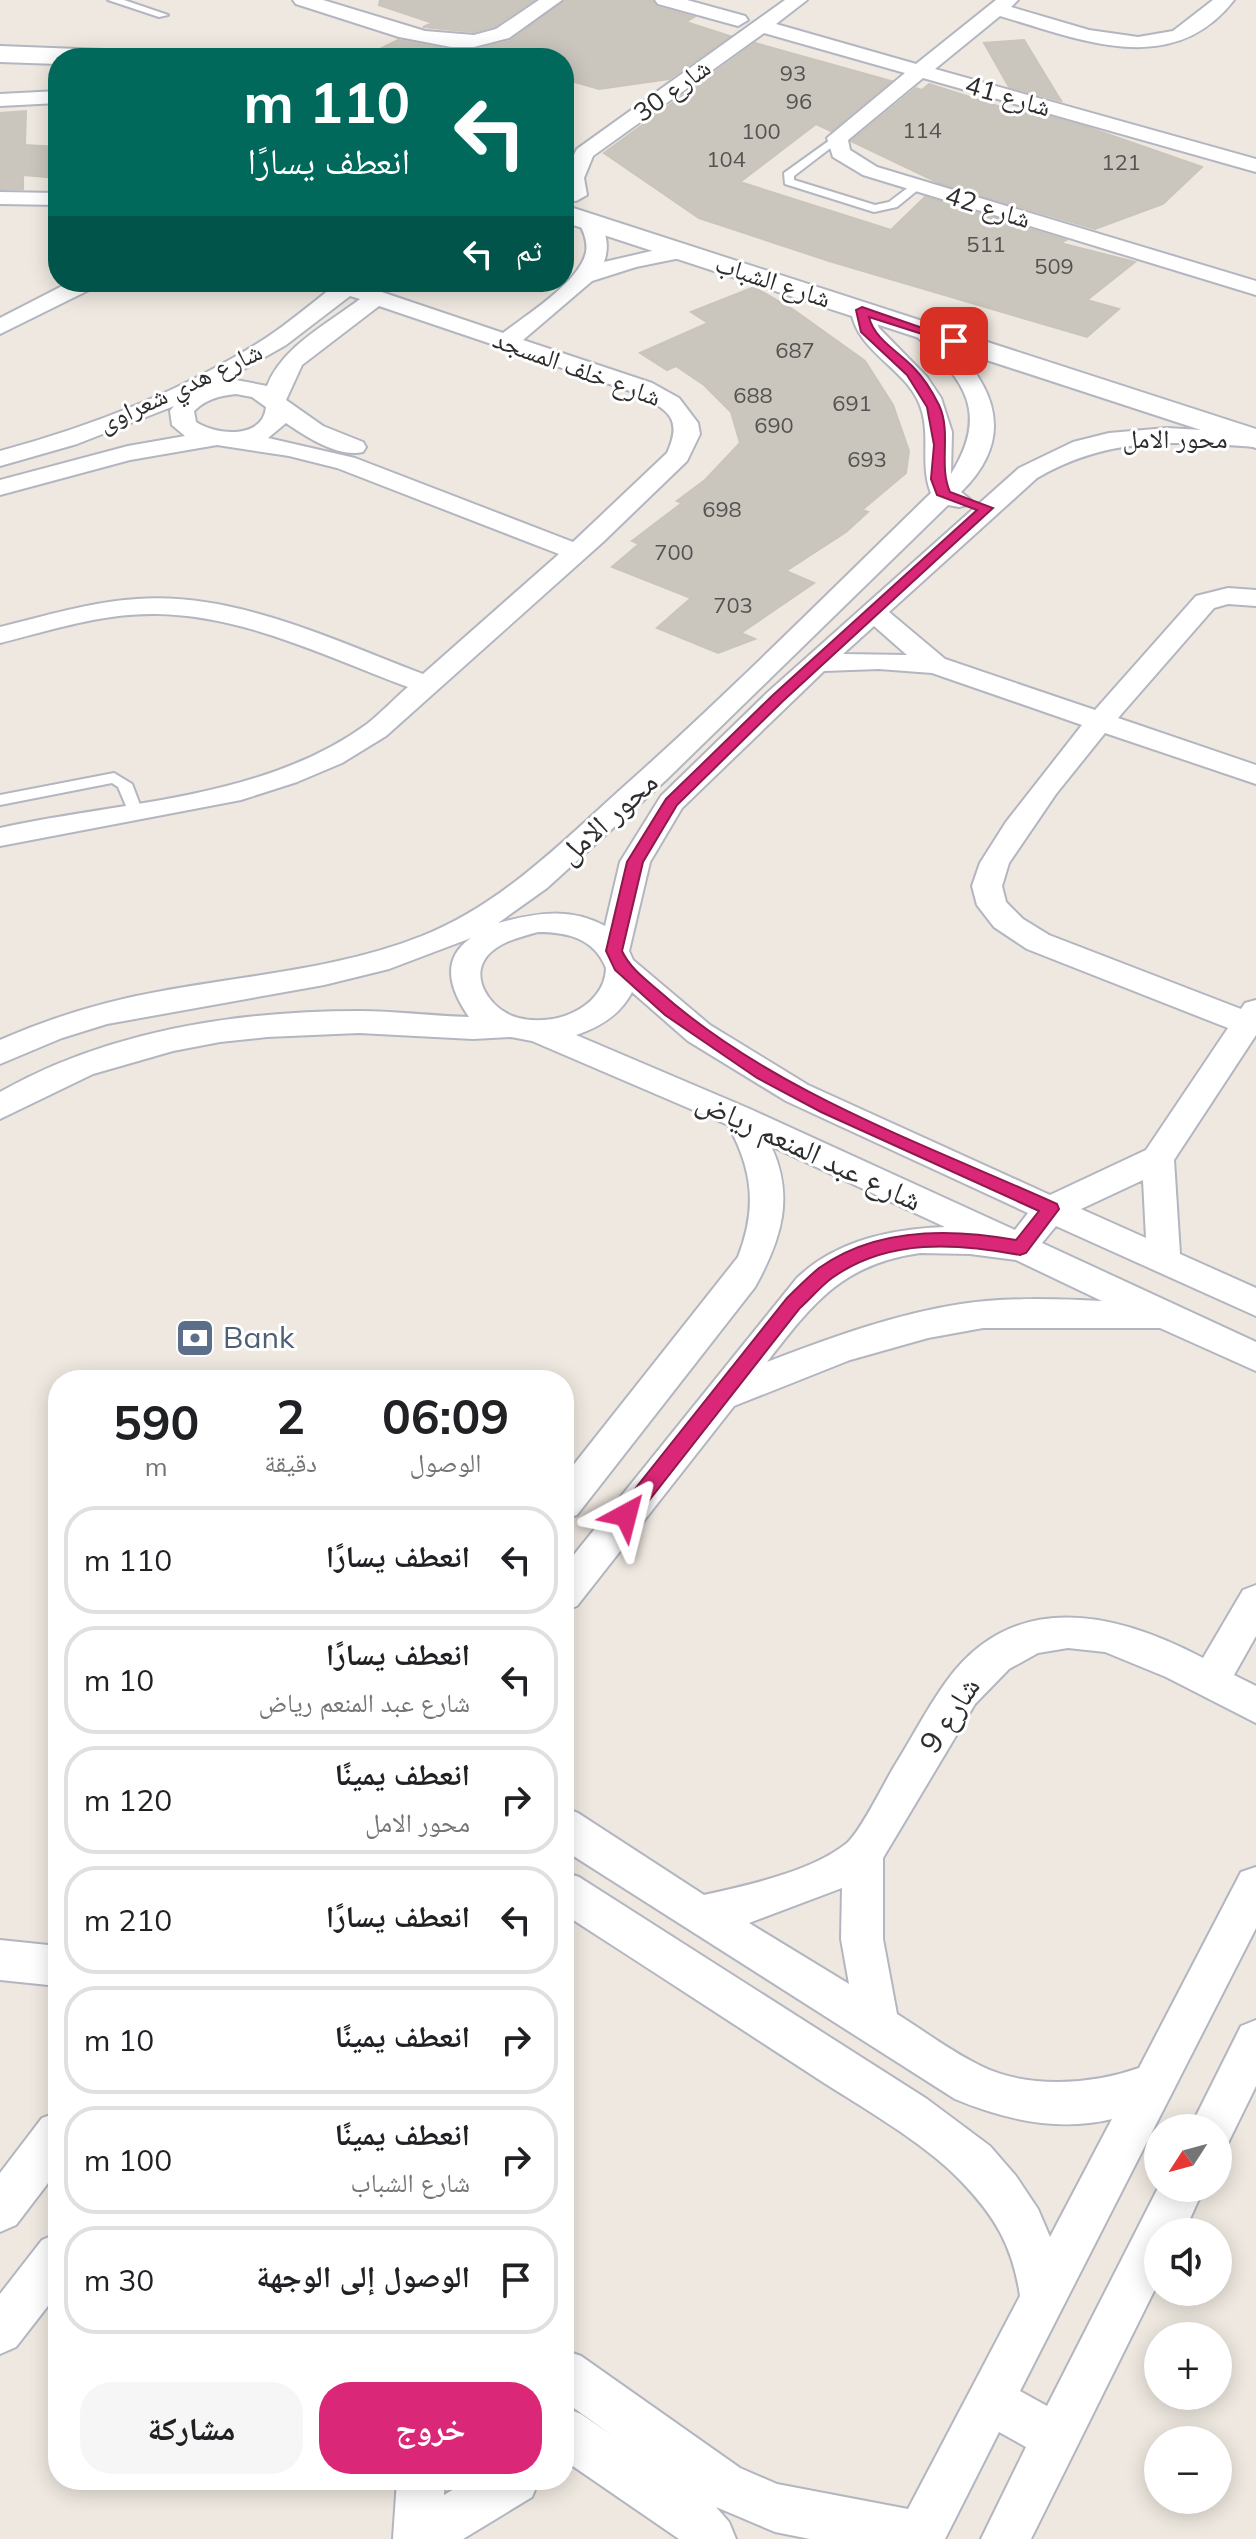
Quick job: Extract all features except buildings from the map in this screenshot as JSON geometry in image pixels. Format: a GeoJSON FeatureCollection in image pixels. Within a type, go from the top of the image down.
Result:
{"type":"FeatureCollection","features":[{"type":"Feature","properties":{"kind":"street"},"geometry":{"type":"LineString","coordinates":[[303,0],[435,40],[463,42],[499,35],[552,0]]}},
{"type":"Feature","properties":{"kind":"street"},"geometry":{"type":"LineString","coordinates":[[665,0],[738,20]]}},
{"type":"Feature","properties":{"kind":"street"},"geometry":{"type":"LineString","coordinates":[[765,0],[792,3]]}},
{"type":"Feature","properties":{"kind":"street","name":"شارع 30"},"geometry":{"type":"LineString","coordinates":[[574,137],[765,0]]}},
{"type":"Feature","properties":{"kind":"street"},"geometry":{"type":"LineString","coordinates":[[837,138],[1002,5],[1113,40],[1141,43],[1177,37],[1224,0]]}},
{"type":"Feature","properties":{"kind":"street","name":"شارع 30"},"geometry":{"type":"LineString","coordinates":[[574,175],[578,161],[609,136],[792,3]]}},
{"type":"Feature","properties":{"kind":"street","name":"شارع 41"},"geometry":{"type":"LineString","coordinates":[[760,26],[1256,166]]}},
{"type":"Feature","properties":{"kind":"street"},"geometry":{"type":"LineString","coordinates":[[0,54],[48,56]]}},
{"type":"Feature","properties":{"kind":"street"},"geometry":{"type":"LineString","coordinates":[[0,68],[48,70]]}},
{"type":"Feature","properties":{"kind":"street"},"geometry":{"type":"LineString","coordinates":[[0,100],[48,98]]}},
{"type":"Feature","properties":{"kind":"street"},"geometry":{"type":"LineString","coordinates":[[585,128],[609,136]]}},
{"type":"Feature","properties":{"kind":"street","name":"شارع 42"},"geometry":{"type":"LineString","coordinates":[[837,138],[840,153],[857,166],[1256,288]]}},
{"type":"Feature","properties":{"kind":"street"},"geometry":{"type":"LineString","coordinates":[[0,198],[48,199]]}},
{"type":"Feature","properties":{"kind":"street","name":"شارع الشباب"},"geometry":{"type":"LineString","coordinates":[[574,205],[682,251],[871,302],[1256,414]]}},
{"type":"Feature","properties":{"kind":"street","name":"شارع الشباب"},"geometry":{"type":"LineString","coordinates":[[574,205],[871,302],[924,331],[1256,440]]}},
{"type":"Feature","properties":{"kind":"street","name":"شارع 30"},"geometry":{"type":"LineString","coordinates":[[574,207],[597,243],[597,254],[585,276]]}},
{"type":"Feature","properties":{"kind":"street"},"geometry":{"type":"LineString","coordinates":[[574,285],[585,276],[631,261],[682,251]]}},
{"type":"Feature","properties":{"kind":"street"},"geometry":{"type":"LineString","coordinates":[[0,327],[68,292]]}},
{"type":"Feature","properties":{"kind":"street","name":"شارع هدي شعراوى"},"geometry":{"type":"LineString","coordinates":[[0,459],[208,385],[270,345],[330,292]]}},
{"type":"Feature","properties":{"kind":"street","name":"شارع خلف المسجد"},"geometry":{"type":"LineString","coordinates":[[0,837],[40,826],[219,797],[297,774],[352,746],[427,685],[678,456],[688,434],[686,423],[671,403],[644,388],[358,292]]}},
{"type":"Feature","properties":{"kind":"street"},"geometry":{"type":"LineString","coordinates":[[507,341],[566,292]]}},
{"type":"Feature","properties":{"kind":"street","name":"شارع هدي شعراوى"},"geometry":{"type":"LineString","coordinates":[[0,488],[128,453],[244,438],[267,429],[274,423],[284,373],[294,360],[376,298]]}},
{"type":"Feature","properties":{"kind":"street"},"geometry":{"type":"LineString","coordinates":[[871,302],[866,329],[912,372],[934,407],[940,445],[938,479],[944,495],[986,508]]}},
{"type":"Feature","properties":{"kind":"street","name":"محور الامل"},"geometry":{"type":"LineString","coordinates":[[9,1045],[130,1009],[340,972],[430,944],[508,905],[539,882],[649,781],[944,495],[971,464],[983,432],[984,416],[975,384],[965,369],[924,331]]}},
{"type":"Feature","properties":{"kind":"street"},"geometry":{"type":"LineString","coordinates":[[125,416],[182,411],[208,385],[252,389],[328,437],[585,544]]}},
{"type":"Feature","properties":{"kind":"street"},"geometry":{"type":"LineString","coordinates":[[182,411],[184,425],[191,432],[222,439]]}},
{"type":"Feature","properties":{"kind":"street","name":"محور الامل"},"geometry":{"type":"LineString","coordinates":[[617,959],[635,862],[671,802],[986,508],[1048,459],[1101,441],[1180,434],[1256,440]]}},
{"type":"Feature","properties":{"kind":"street","name":"شارع هدي شعراوى"},"geometry":{"type":"LineString","coordinates":[[222,439],[317,454],[585,544]]}},
{"type":"Feature","properties":{"kind":"street"},"geometry":{"type":"LineString","coordinates":[[574,1582],[794,1303],[826,1273],[869,1251],[916,1239],[969,1238],[1020,1248],[1050,1209],[1158,1159],[1252,1017],[1038,942],[1010,925],[990,903],[986,883],[1008,839],[1099,723],[1205,602],[1228,596],[1256,598]]}},
{"type":"Feature","properties":{"kind":"street"},"geometry":{"type":"LineString","coordinates":[[0,635],[125,608],[187,607],[244,618],[427,685]]}},
{"type":"Feature","properties":{"kind":"street"},"geometry":{"type":"LineString","coordinates":[[874,612],[935,665]]}},
{"type":"Feature","properties":{"kind":"street"},"geometry":{"type":"LineString","coordinates":[[817,663],[879,661],[935,665],[1256,775]]}},
{"type":"Feature","properties":{"kind":"street"},"geometry":{"type":"LineString","coordinates":[[430,944],[487,939],[526,923],[561,923],[583,928],[601,938],[617,959],[621,983],[614,998],[601,1013],[570,1026],[523,1028],[491,1018],[475,1006],[466,991],[465,967],[487,939],[508,905]]}},
{"type":"Feature","properties":{"kind":"street","name":"شارع عبد المنعم رياض"},"geometry":{"type":"LineString","coordinates":[[617,959],[699,1033],[763,1074],[827,1108],[1256,1303]]}},
{"type":"Feature","properties":{"kind":"street","name":"شارع عبد المنعم رياض"},"geometry":{"type":"LineString","coordinates":[[0,1107],[56,1077],[98,1060],[142,1048],[243,1030],[334,1022],[456,1029],[523,1028],[739,1117],[1256,1357]]}},
{"type":"Feature","properties":{"kind":"street"},"geometry":{"type":"LineString","coordinates":[[574,1492],[743,1278],[758,1252],[767,1224],[770,1197],[766,1170],[756,1143],[739,1117]]}},
{"type":"Feature","properties":{"kind":"street"},"geometry":{"type":"LineString","coordinates":[[1158,1159],[1164,1261]]}},
{"type":"Feature","properties":{"kind":"street"},"geometry":{"type":"LineString","coordinates":[[720,1396],[869,1340],[959,1318],[1039,1312],[1170,1317]]}},
{"type":"Feature","properties":{"kind":"street"},"geometry":{"type":"LineString","coordinates":[[625,1430],[673,1454]]}},
{"type":"Feature","properties":{"kind":"street"},"geometry":{"type":"LineString","coordinates":[[1210,1682],[1256,1601]]}},
{"type":"Feature","properties":{"kind":"street","name":"شارع 9"},"geometry":{"type":"LineString","coordinates":[[863,1855],[961,1692],[997,1654],[1022,1641],[1049,1634],[1107,1634],[1137,1644],[1256,1706]]}},
{"type":"Feature","properties":{"kind":"street"},"geometry":{"type":"LineString","coordinates":[[574,1833],[941,2068],[1000,2095],[1043,2103],[1095,2103],[1153,2085]]}},
{"type":"Feature","properties":{"kind":"street"},"geometry":{"type":"LineString","coordinates":[[574,1880],[598,1851]]}},
{"type":"Feature","properties":{"kind":"street"},"geometry":{"type":"LineString","coordinates":[[700,1915],[771,1899],[804,1887],[863,1855],[862,1939],[878,2028]]}},
{"type":"Feature","properties":{"kind":"street"},"geometry":{"type":"LineString","coordinates":[[574,2444],[712,2517],[775,2508],[920,2537],[1256,1886]]}},
{"type":"Feature","properties":{"kind":"street"},"geometry":{"type":"LineString","coordinates":[[574,1897],[911,2114],[974,2162],[1000,2192],[1022,2225],[1038,2262],[1043,2299]]}},
{"type":"Feature","properties":{"kind":"street"},"geometry":{"type":"LineString","coordinates":[[0,1960],[48,1965]]}},
{"type":"Feature","properties":{"kind":"street"},"geometry":{"type":"LineString","coordinates":[[1219,2114],[1256,2041]]}},
{"type":"Feature","properties":{"kind":"street"},"geometry":{"type":"LineString","coordinates":[[911,2114],[941,2068]]}},
{"type":"Feature","properties":{"kind":"street"},"geometry":{"type":"LineString","coordinates":[[0,2209],[48,2147]]}},
{"type":"Feature","properties":{"kind":"street"},"geometry":{"type":"LineString","coordinates":[[1005,2539],[1144,2264]]}},
{"type":"Feature","properties":{"kind":"street"},"geometry":{"type":"LineString","coordinates":[[0,2331],[48,2269]]}},
{"type":"Feature","properties":{"kind":"street"},"geometry":{"type":"LineString","coordinates":[[574,2383],[712,2517]]}},
{"type":"Feature","properties":{"kind":"street"},"geometry":{"type":"LineString","coordinates":[[991,2401],[1056,2438]]}},
{"type":"Feature","properties":{"kind":"street"},"geometry":{"type":"LineString","coordinates":[[417,2539],[420,2490]]}},
{"type":"Feature","properties":{"kind":"street"},"geometry":{"type":"LineString","coordinates":[[417,2539],[498,2490]]}},
{"type":"Feature","properties":{"kind":"lane"},"geometry":{"type":"LineString","coordinates":[[113,0],[163,15]]}},
{"type":"Feature","properties":{"kind":"lane"},"geometry":{"type":"LineString","coordinates":[[837,138],[788,175],[789,182],[874,209],[893,205],[918,185]]}},
{"type":"Feature","properties":{"kind":"lane"},"geometry":{"type":"LineString","coordinates":[[0,800],[114,778],[125,784],[134,810]]}},
{"type":"Feature","properties":{"kind":"place","name":"Bank"},"geometry":{"type":"Point","coordinates":[195,1338]}},
{"type":"Feature","properties":{"kind":"route"},"geometry":{"type":"LineString","coordinates":[[626,1515],[794,1303],[826,1273],[869,1251],[916,1239],[969,1238],[1020,1248],[1050,1209],[827,1108],[763,1074],[671,1011],[621,966],[614,951],[635,862],[671,802],[778,698],[986,508],[944,495],[937,471],[940,445],[934,407],[912,372],[866,329],[861,317],[862,310],[954,341]]}}]}
